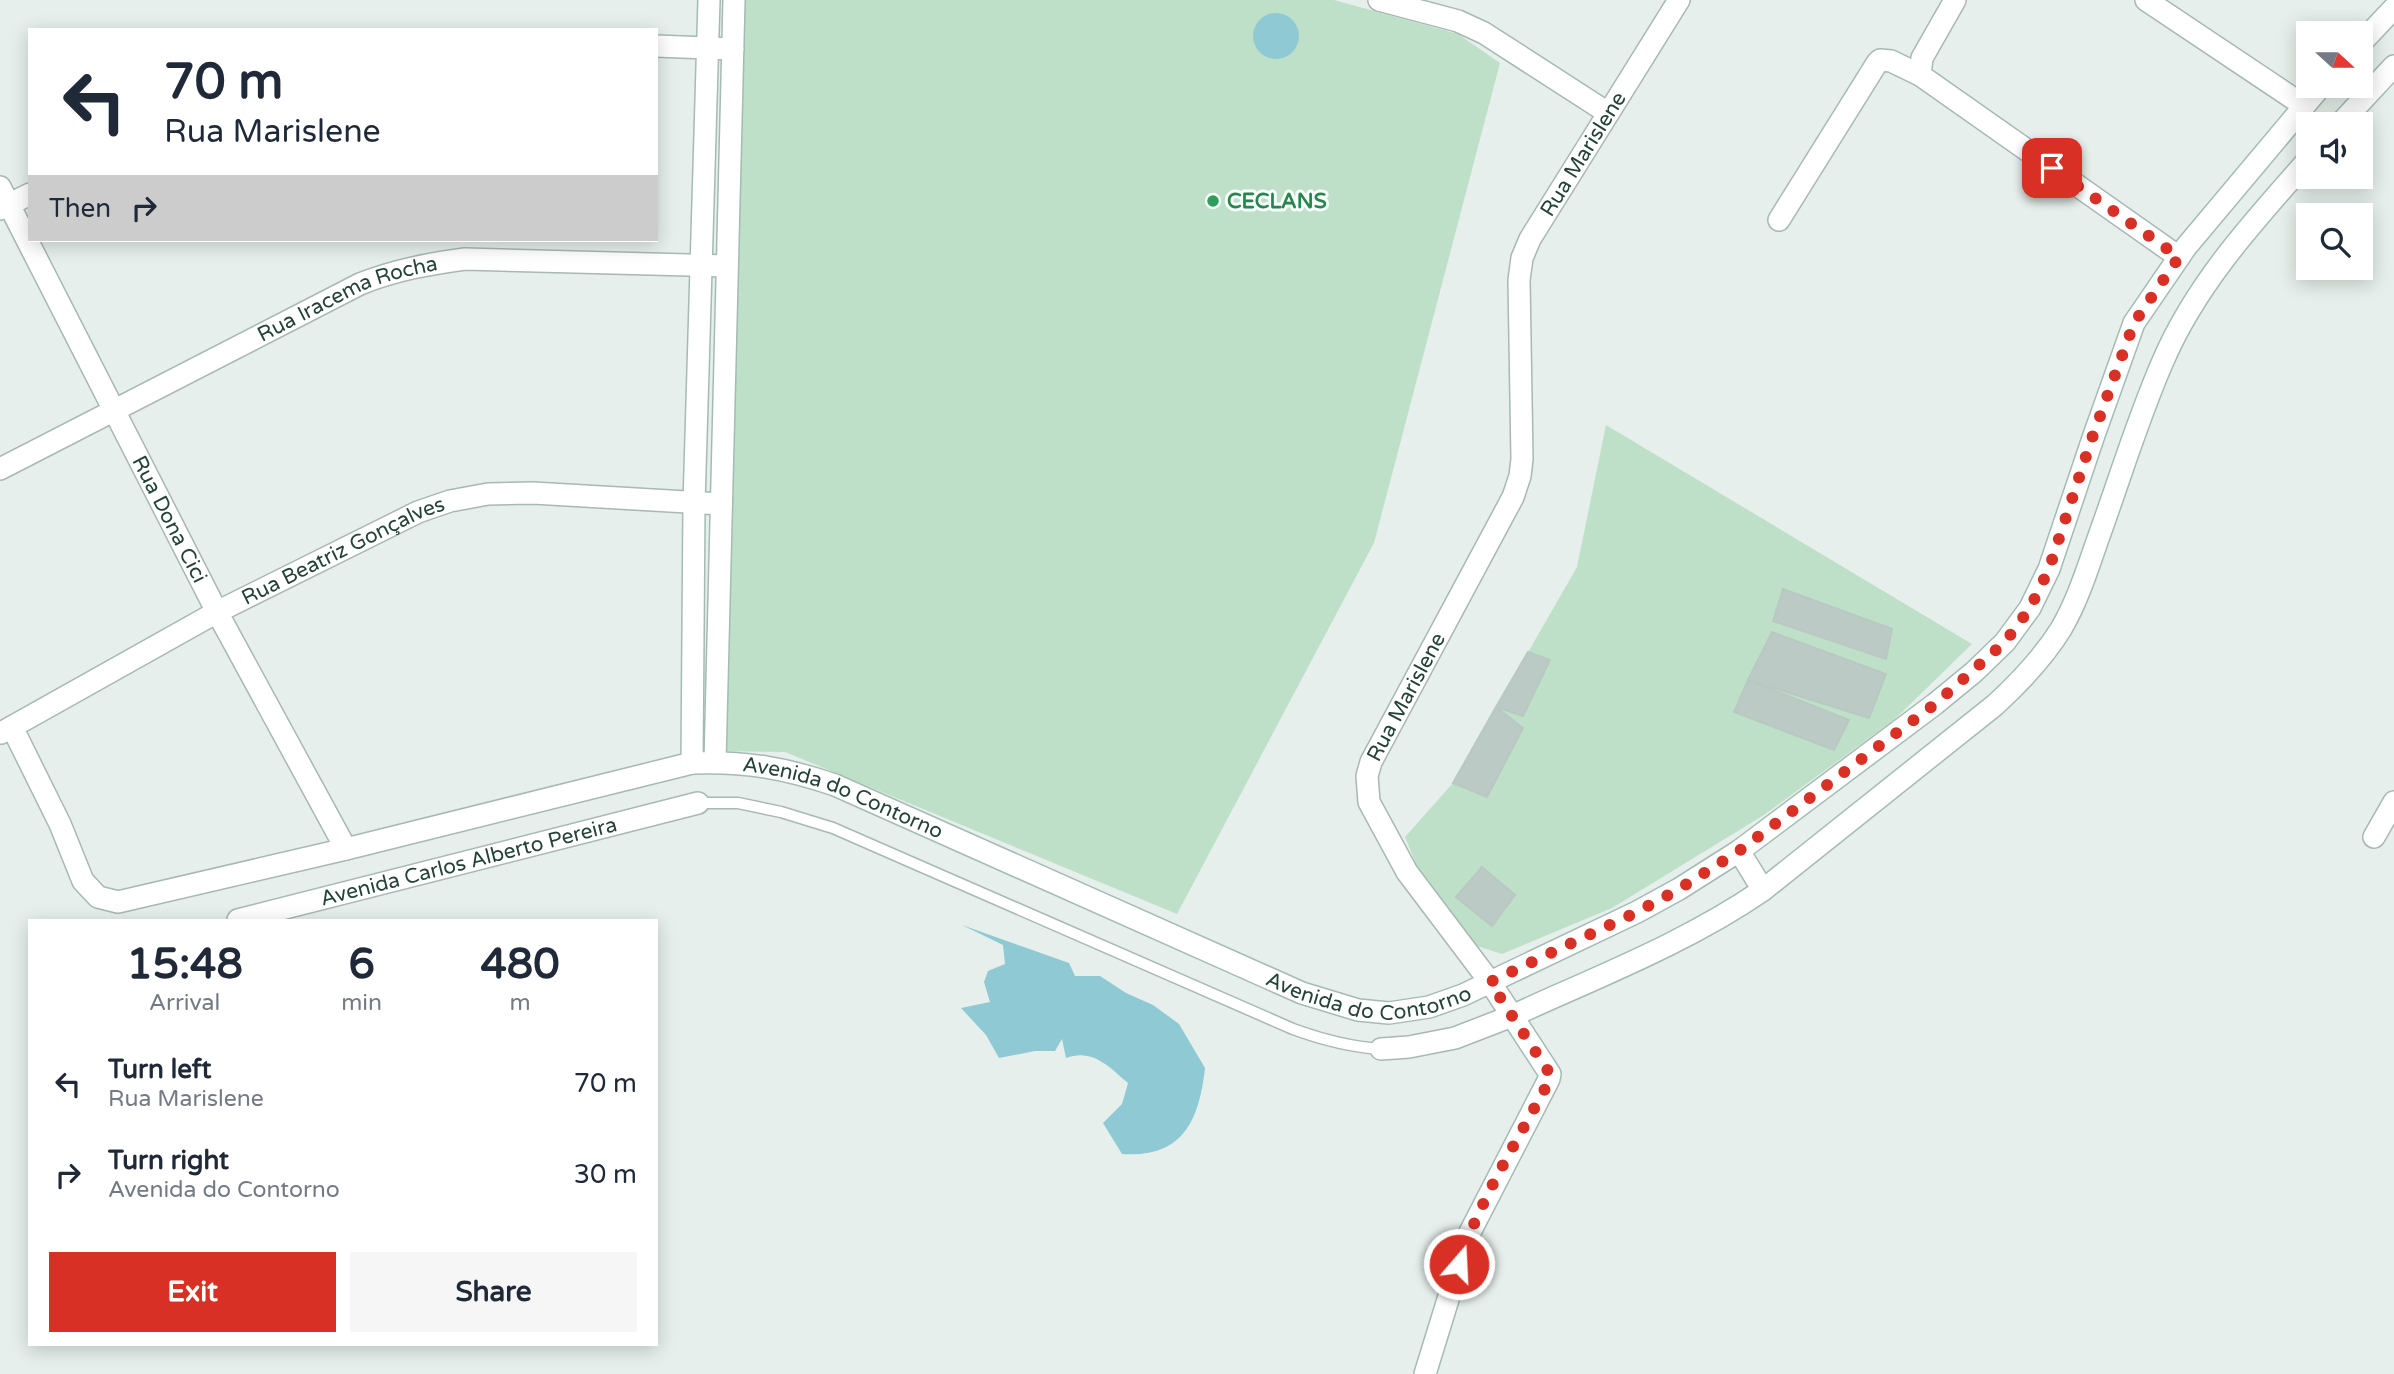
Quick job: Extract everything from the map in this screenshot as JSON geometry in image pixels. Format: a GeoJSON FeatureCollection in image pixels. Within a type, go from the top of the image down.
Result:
{"type":"FeatureCollection","features":[{"type":"Feature","properties":{"kind":"street"},"geometry":{"type":"LineString","coordinates":[[692,763],[694,504],[709,0]]}},
{"type":"Feature","properties":{"kind":"street"},"geometry":{"type":"LineString","coordinates":[[715,762],[734,0]]}},
{"type":"Feature","properties":{"kind":"street"},"geometry":{"type":"LineString","coordinates":[[1378,0],[1458,22],[1484,33],[1608,113]]}},
{"type":"Feature","properties":{"kind":"street","name":"Rua Marislene"},"geometry":{"type":"LineString","coordinates":[[1425,1374],[1467,1238],[1550,1074],[1490,982],[1407,872],[1369,802],[1367,776],[1371,762],[1513,497],[1522,459],[1519,280],[1522,258],[1530,239],[1679,0]]}},
{"type":"Feature","properties":{"kind":"street"},"geometry":{"type":"LineString","coordinates":[[1923,77],[1922,58],[1955,0]]}},
{"type":"Feature","properties":{"kind":"street"},"geometry":{"type":"LineString","coordinates":[[2146,0],[2303,105]]}},
{"type":"Feature","properties":{"kind":"street"},"geometry":{"type":"LineString","coordinates":[[2373,30],[2394,8]]}},
{"type":"Feature","properties":{"kind":"street"},"geometry":{"type":"LineString","coordinates":[[658,46],[733,49]]}},
{"type":"Feature","properties":{"kind":"street"},"geometry":{"type":"LineString","coordinates":[[1779,220],[1877,63],[1880,60],[1891,61],[1923,77],[2179,257]]}},
{"type":"Feature","properties":{"kind":"street"},"geometry":{"type":"LineString","coordinates":[[2351,112],[2394,66]]}},
{"type":"Feature","properties":{"kind":"street","name":"Avenida do Contorno"},"geometry":{"type":"LineString","coordinates":[[6,730],[60,824],[83,881],[90,891],[106,901],[118,902],[201,884],[692,763],[715,762],[793,771],[835,785],[1326,1002],[1358,1010],[1389,1013],[1429,1007],[1463,995],[1637,912],[1739,851],[1925,712],[1974,672],[2005,642],[2030,608],[2049,569],[2092,438],[2134,323],[2179,257],[2310,98]]}},
{"type":"Feature","properties":{"kind":"street"},"geometry":{"type":"LineString","coordinates":[[1381,1049],[1409,1047],[1455,1038],[1512,1016],[1692,933],[1731,912],[1763,890],[1995,705],[2022,680],[2062,628],[2077,596],[2147,401],[2163,360],[2186,314],[2209,277],[2296,174]]}},
{"type":"Feature","properties":{"kind":"street"},"geometry":{"type":"LineString","coordinates":[[3,200],[28,194]]}},
{"type":"Feature","properties":{"kind":"street","name":"Rua Dona Cici"},"geometry":{"type":"LineString","coordinates":[[3,200],[217,612],[346,849]]}},
{"type":"Feature","properties":{"kind":"street","name":"Rua Iracema Rocha"},"geometry":{"type":"LineString","coordinates":[[0,469],[360,284],[389,272],[465,259],[727,266]]}},
{"type":"Feature","properties":{"kind":"street","name":"Rua Beatriz Gonçalves"},"geometry":{"type":"LineString","coordinates":[[6,730],[217,612],[418,512],[450,501],[488,494],[533,492],[721,504]]}},
{"type":"Feature","properties":{"kind":"street"},"geometry":{"type":"LineString","coordinates":[[2375,837],[2394,802]]}},
{"type":"Feature","properties":{"kind":"street","name":"Avenida Carlos Alberto Pereira"},"geometry":{"type":"LineString","coordinates":[[242,919],[698,803]]}},
{"type":"Feature","properties":{"kind":"street"},"geometry":{"type":"LineString","coordinates":[[1739,851],[1763,890]]}},
{"type":"Feature","properties":{"kind":"lane"},"geometry":{"type":"LineString","coordinates":[[698,803],[738,803],[781,812],[834,828],[1293,1030],[1352,1047],[1381,1049]]}},
{"type":"Feature","properties":{"kind":"green space"},"geometry":{"type":"Polygon","coordinates":[[[740,0],[1334,0],[1458,34],[1500,63],[1374,543],[1177,914],[785,752],[716,751],[740,0]]]}},
{"type":"Feature","properties":{"kind":"green space"},"geometry":{"type":"Polygon","coordinates":[[[1606,425],[1972,644],[1895,719],[1764,815],[1612,908],[1502,954],[1477,946],[1417,866],[1405,837],[1453,783],[1577,567],[1606,425]]]}},
{"type":"Feature","properties":{"kind":"water"},"geometry":{"type":"Polygon","coordinates":[[[1276,13],[1292,20],[1299,36],[1292,52],[1276,59],[1260,52],[1253,36],[1260,20],[1276,13]]]}},
{"type":"Feature","properties":{"kind":"water"},"geometry":{"type":"Polygon","coordinates":[[[962,925],[1069,963],[1075,976],[1100,976],[1126,993],[1153,1005],[1179,1024],[1205,1068],[1198,1104],[1184,1132],[1173,1143],[1160,1150],[1143,1154],[1122,1154],[1103,1123],[1122,1104],[1128,1083],[1107,1065],[1084,1055],[1066,1058],[1062,1039],[1055,1051],[1035,1051],[999,1058],[986,1035],[961,1008],[990,1002],[984,982],[988,971],[1005,964],[1003,945],[962,925]]]}},
{"type":"Feature","properties":{"kind":"building"},"geometry":{"type":"Polygon","coordinates":[[[1783,589],[1892,629],[1886,659],[1773,621],[1783,589]]]}},
{"type":"Feature","properties":{"kind":"building"},"geometry":{"type":"Polygon","coordinates":[[[1772,632],[1886,674],[1869,718],[1748,680],[1772,632]]]}},
{"type":"Feature","properties":{"kind":"building"},"geometry":{"type":"Polygon","coordinates":[[[1528,652],[1550,660],[1523,716],[1496,707],[1528,652]]]}},
{"type":"Feature","properties":{"kind":"building"},"geometry":{"type":"Polygon","coordinates":[[[1748,680],[1849,720],[1834,750],[1734,712],[1748,680]]]}},
{"type":"Feature","properties":{"kind":"building"},"geometry":{"type":"Polygon","coordinates":[[[1496,707],[1523,728],[1487,797],[1453,783],[1496,707]]]}},
{"type":"Feature","properties":{"kind":"building"},"geometry":{"type":"Polygon","coordinates":[[[1482,867],[1515,895],[1492,926],[1456,897],[1482,867]]]}},
{"type":"Feature","properties":{"kind":"place","name":"CECLANS"},"geometry":{"type":"Point","coordinates":[1213,201]}},
{"type":"Feature","properties":{"kind":"route"},"geometry":{"type":"LineString","coordinates":[[1459,1264],[1467,1238],[1483,1204],[1547,1085],[1550,1074],[1490,982],[1637,912],[1739,851],[1974,672],[2005,642],[2030,608],[2049,569],[2092,438],[2134,323],[2179,257],[2052,168]]}}]}
